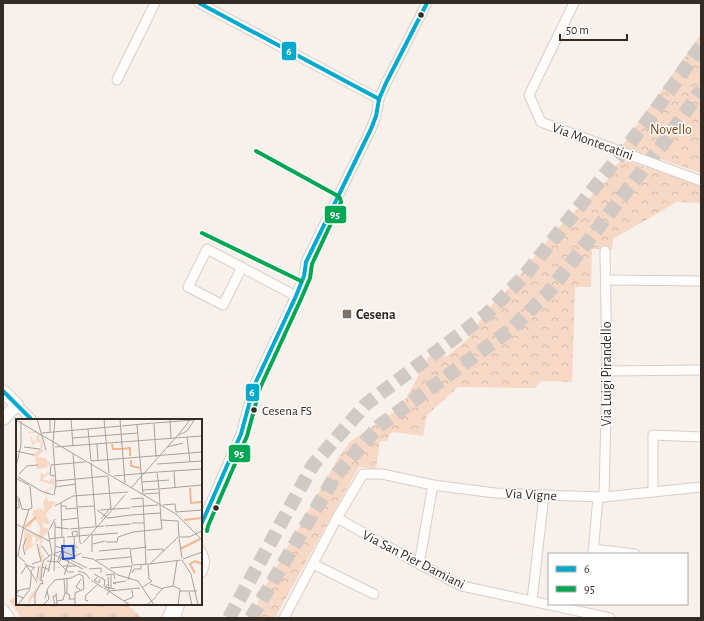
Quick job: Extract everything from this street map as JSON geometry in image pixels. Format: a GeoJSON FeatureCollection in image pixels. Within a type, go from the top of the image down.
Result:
{"type":"FeatureCollection","features":[{"type":"Feature","properties":{"kind":"main road"},"geometry":{"type":"LineString","coordinates":[[3,391],[17,405],[3,419]]}},
{"type":"Feature","properties":{"kind":"main road"},"geometry":{"type":"LineString","coordinates":[[3,611],[8,618]]}},
{"type":"Feature","properties":{"kind":"street"},"geometry":{"type":"LineString","coordinates":[[117,80],[155,3]]}},
{"type":"Feature","properties":{"kind":"street"},"geometry":{"type":"LineString","coordinates":[[200,3],[379,99]]}},
{"type":"Feature","properties":{"kind":"street"},"geometry":{"type":"LineString","coordinates":[[202,524],[241,434],[254,386],[304,276],[306,262],[371,129],[376,116],[379,99],[386,83],[427,3]]}},
{"type":"Feature","properties":{"kind":"street","name":"Via Montecatini"},"geometry":{"type":"LineString","coordinates":[[574,3],[529,95],[541,122],[701,181]]}},
{"type":"Feature","properties":{"kind":"street"},"geometry":{"type":"LineString","coordinates":[[242,267],[223,305],[188,287],[207,249],[242,267],[296,296]]}},
{"type":"Feature","properties":{"kind":"street","name":"Via Luigi Pirandello"},"geometry":{"type":"LineString","coordinates":[[593,552],[601,497],[607,371],[605,250]]}},
{"type":"Feature","properties":{"kind":"street"},"geometry":{"type":"LineString","coordinates":[[606,280],[701,282]]}},
{"type":"Feature","properties":{"kind":"street"},"geometry":{"type":"LineString","coordinates":[[607,371],[701,370]]}},
{"type":"Feature","properties":{"kind":"street"},"geometry":{"type":"LineString","coordinates":[[17,405],[31,419]]}},
{"type":"Feature","properties":{"kind":"street"},"geometry":{"type":"LineString","coordinates":[[653,492],[653,435],[701,437]]}},
{"type":"Feature","properties":{"kind":"street","name":"Via Vigne"},"geometry":{"type":"LineString","coordinates":[[337,518],[363,474],[382,474],[433,485],[495,492],[544,495],[601,497],[701,487]]}},
{"type":"Feature","properties":{"kind":"street"},"geometry":{"type":"LineString","coordinates":[[419,564],[433,485]]}},
{"type":"Feature","properties":{"kind":"street"},"geometry":{"type":"LineString","coordinates":[[532,601],[544,495]]}},
{"type":"Feature","properties":{"kind":"street"},"geometry":{"type":"LineString","coordinates":[[286,617],[337,518]]}},
{"type":"Feature","properties":{"kind":"street","name":"Via San Pier Damiani"},"geometry":{"type":"LineString","coordinates":[[337,518],[419,564],[462,586],[548,603]]}},
{"type":"Feature","properties":{"kind":"street"},"geometry":{"type":"LineString","coordinates":[[593,552],[614,553]]}},
{"type":"Feature","properties":{"kind":"street"},"geometry":{"type":"LineString","coordinates":[[202,554],[205,562],[202,571]]}},
{"type":"Feature","properties":{"kind":"street"},"geometry":{"type":"LineString","coordinates":[[313,564],[374,594]]}},
{"type":"Feature","properties":{"kind":"street"},"geometry":{"type":"LineString","coordinates":[[167,618],[173,605]]}},
{"type":"Feature","properties":{"kind":"street"},"geometry":{"type":"LineString","coordinates":[[175,618],[180,605]]}},
{"type":"Feature","properties":{"kind":"street","name":"Via San Pier Damiani"},"geometry":{"type":"LineString","coordinates":[[560,605],[588,609],[610,618]]}},
{"type":"Feature","properties":{"kind":"green space","name":"Novello"},"geometry":{"type":"Polygon","coordinates":[[[701,34],[701,173],[622,146],[701,34]]]}},
{"type":"Feature","properties":{"kind":"green space"},"geometry":{"type":"Polygon","coordinates":[[[621,161],[628,161],[701,185],[701,203],[677,202],[613,239],[612,250],[592,249],[591,287],[575,287],[572,382],[541,381],[535,388],[458,387],[427,415],[423,436],[393,432],[389,435],[387,441],[380,441],[376,469],[359,467],[275,618],[256,618],[257,605],[263,591],[340,455],[351,441],[401,407],[432,351],[446,357],[468,339],[493,303],[504,294],[556,230],[617,171],[614,167],[621,161]]]}},
{"type":"Feature","properties":{"kind":"green space"},"geometry":{"type":"Polygon","coordinates":[[[16,597],[16,605],[128,605],[142,618],[22,618],[9,601],[16,597]]]}},
{"type":"Feature","properties":{"kind":"tunnel"},"geometry":{"type":"LineString","coordinates":[[229,618],[313,465],[366,404],[487,314],[525,275],[652,115],[701,46]]}},
{"type":"Feature","properties":{"kind":"tunnel"},"geometry":{"type":"LineString","coordinates":[[251,618],[336,475],[379,426],[510,330],[548,293],[668,137],[701,90]]}},
{"type":"Feature","properties":{"kind":"transit line","name":"6"},"geometry":{"type":"LineString","coordinates":[[199,3],[379,99]]}},
{"type":"Feature","properties":{"kind":"transit line","name":"6"},"geometry":{"type":"LineString","coordinates":[[202,523],[241,434],[254,386],[296,296],[304,276],[306,262],[371,129],[376,116],[379,99],[386,83],[427,3]]}},
{"type":"Feature","properties":{"kind":"transit line","name":"95"},"geometry":{"type":"LineString","coordinates":[[207,531],[247,436],[260,388],[301,299],[310,278],[312,264],[341,202],[338,196],[256,151]]}},
{"type":"Feature","properties":{"kind":"transit line","name":"95"},"geometry":{"type":"LineString","coordinates":[[202,233],[301,281]]}},
{"type":"Feature","properties":{"kind":"transit line","name":"6"},"geometry":{"type":"LineString","coordinates":[[3,391],[31,419]]}},
{"type":"Feature","properties":{"kind":"place","name":"Cesena"},"geometry":{"type":"Point","coordinates":[347,314]}},
{"type":"Feature","properties":{"kind":"place","name":"Cesena FS"},"geometry":{"type":"Point","coordinates":[254,410]}}]}
